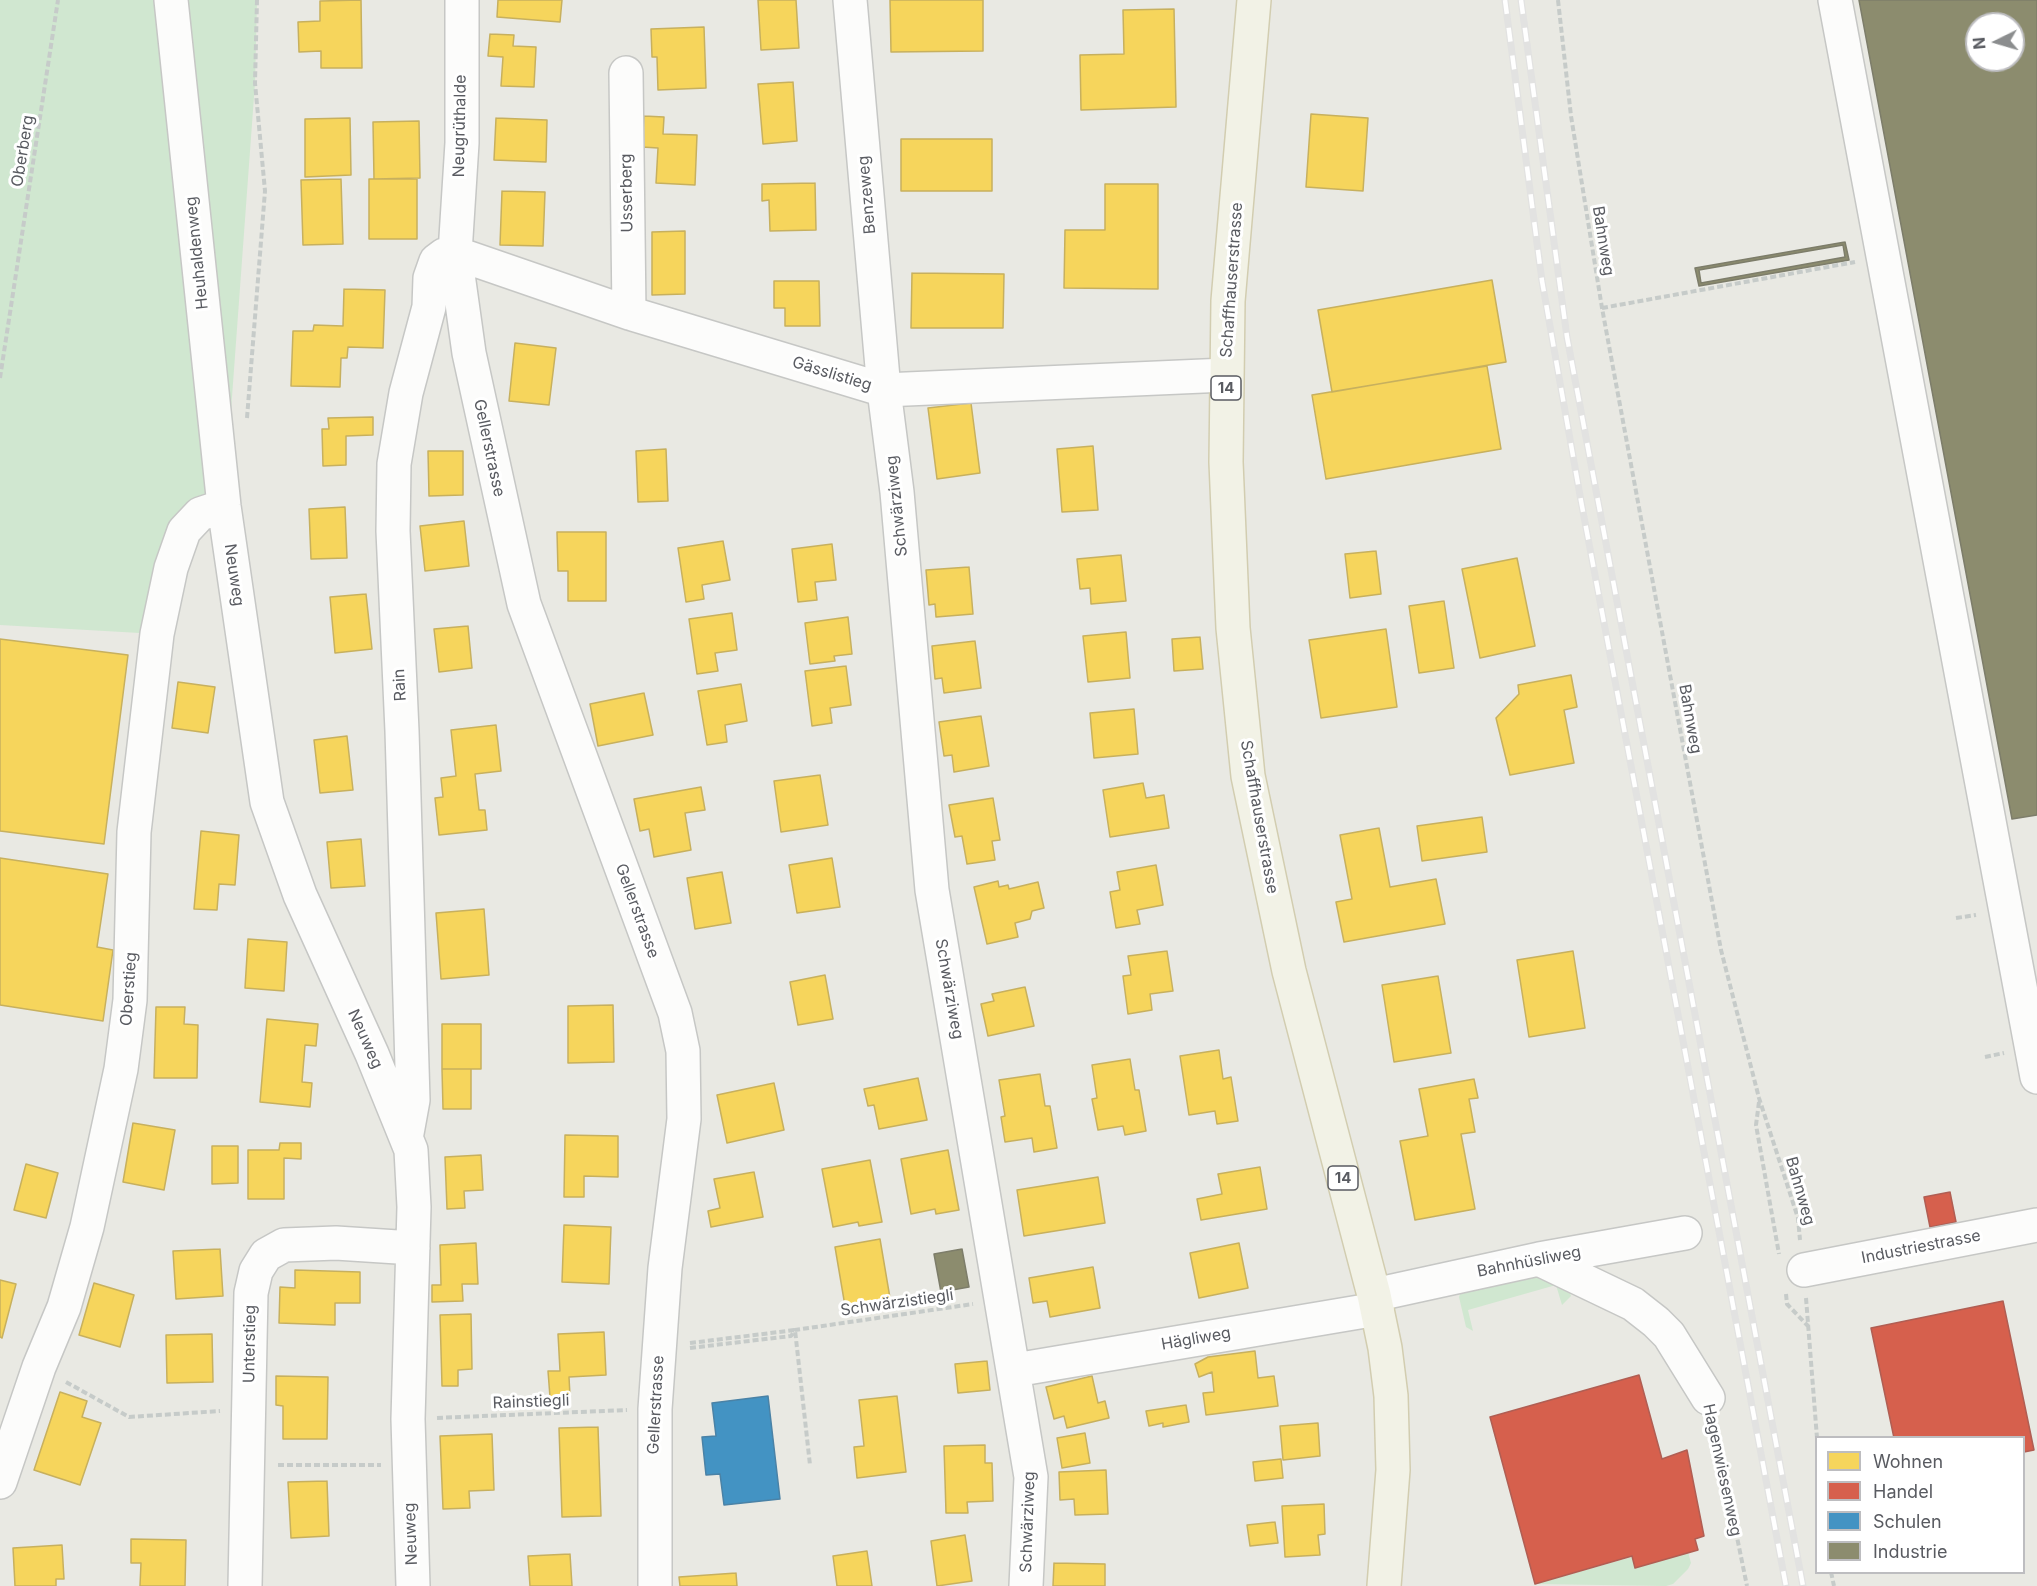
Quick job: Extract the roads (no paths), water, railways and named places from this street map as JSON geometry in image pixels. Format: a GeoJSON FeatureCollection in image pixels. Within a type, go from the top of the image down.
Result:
{"type":"FeatureCollection","features":[{"type":"Feature","properties":{"kind":"main road","name":"Schaffhauserstrasse"},"geometry":{"type":"LineString","coordinates":[[1254,0],[1228,301],[1226,462],[1233,628],[1248,776],[1289,972],[1375,1302],[1390,1396],[1393,1470],[1384,1586]]}},
{"type":"Feature","properties":{"kind":"street","name":"Heuhaldenweg"},"geometry":{"type":"LineString","coordinates":[[171,0],[224,506]]}},
{"type":"Feature","properties":{"kind":"street","name":"Neugrüthalde"},"geometry":{"type":"LineString","coordinates":[[455,253],[462,143],[462,0]]}},
{"type":"Feature","properties":{"kind":"street","name":"Benzeweg"},"geometry":{"type":"LineString","coordinates":[[850,0],[884,390]]}},
{"type":"Feature","properties":{"kind":"street"},"geometry":{"type":"LineString","coordinates":[[1835,0],[1882,257],[2024,935],[2037,1077]]}},
{"type":"Feature","properties":{"kind":"street","name":"Usserberg"},"geometry":{"type":"LineString","coordinates":[[626,73],[629,313]]}},
{"type":"Feature","properties":{"kind":"street","name":"Gässlistieg"},"geometry":{"type":"LineString","coordinates":[[455,253],[629,313],[884,390],[1226,375]]}},
{"type":"Feature","properties":{"kind":"street","name":"Rain"},"geometry":{"type":"LineString","coordinates":[[406,1135],[413,1100],[409,1045],[402,731],[393,531],[394,464],[406,393],[429,307],[430,278],[436,261],[444,255],[455,253]]}},
{"type":"Feature","properties":{"kind":"street","name":"Gellerstrasse"},"geometry":{"type":"LineString","coordinates":[[455,253],[468,353],[524,604],[675,1013],[683,1051],[684,1119],[665,1268],[655,1409],[655,1586]]}},
{"type":"Feature","properties":{"kind":"street","name":"Schwärziweg"},"geometry":{"type":"LineString","coordinates":[[884,390],[897,492],[932,890],[1015,1370],[1031,1477],[1026,1586]]}},
{"type":"Feature","properties":{"kind":"street","name":"Neuweg"},"geometry":{"type":"LineString","coordinates":[[224,506],[267,801],[300,896],[372,1054],[411,1150],[413,1248],[408,1419],[413,1586]]}},
{"type":"Feature","properties":{"kind":"street","name":"Oberstieg"},"geometry":{"type":"LineString","coordinates":[[0,1482],[39,1367],[64,1307],[87,1227],[121,1069],[130,1000],[134,832],[157,634],[168,579],[184,531],[200,514],[224,506]]}},
{"type":"Feature","properties":{"kind":"street"},"geometry":{"type":"LineString","coordinates":[[372,1054],[391,1054],[409,1045]]}},
{"type":"Feature","properties":{"kind":"street","name":"Industriestrasse"},"geometry":{"type":"LineString","coordinates":[[1790,1273],[2037,1225]]}},
{"type":"Feature","properties":{"kind":"street","name":"Bahnhüsliweg"},"geometry":{"type":"LineString","coordinates":[[1375,1302],[1539,1259],[1685,1233]]}},
{"type":"Feature","properties":{"kind":"street","name":"Unterstieg"},"geometry":{"type":"LineString","coordinates":[[245,1586],[251,1293],[256,1270],[266,1256],[284,1245],[310,1242],[413,1248]]}},
{"type":"Feature","properties":{"kind":"street","name":"Hagenwiesenweg"},"geometry":{"type":"LineString","coordinates":[[1539,1259],[1633,1304],[1656,1322],[1674,1343],[1708,1398]]}},
{"type":"Feature","properties":{"kind":"street","name":"Hägliweg"},"geometry":{"type":"LineString","coordinates":[[1015,1370],[1375,1302]]}},
{"type":"Feature","properties":{"kind":"railway"},"geometry":{"type":"LineString","coordinates":[[1505,0],[1542,281],[1581,501],[1786,1586]]}},
{"type":"Feature","properties":{"kind":"railway"},"geometry":{"type":"LineString","coordinates":[[1521,0],[1567,337],[1803,1586]]}}]}
